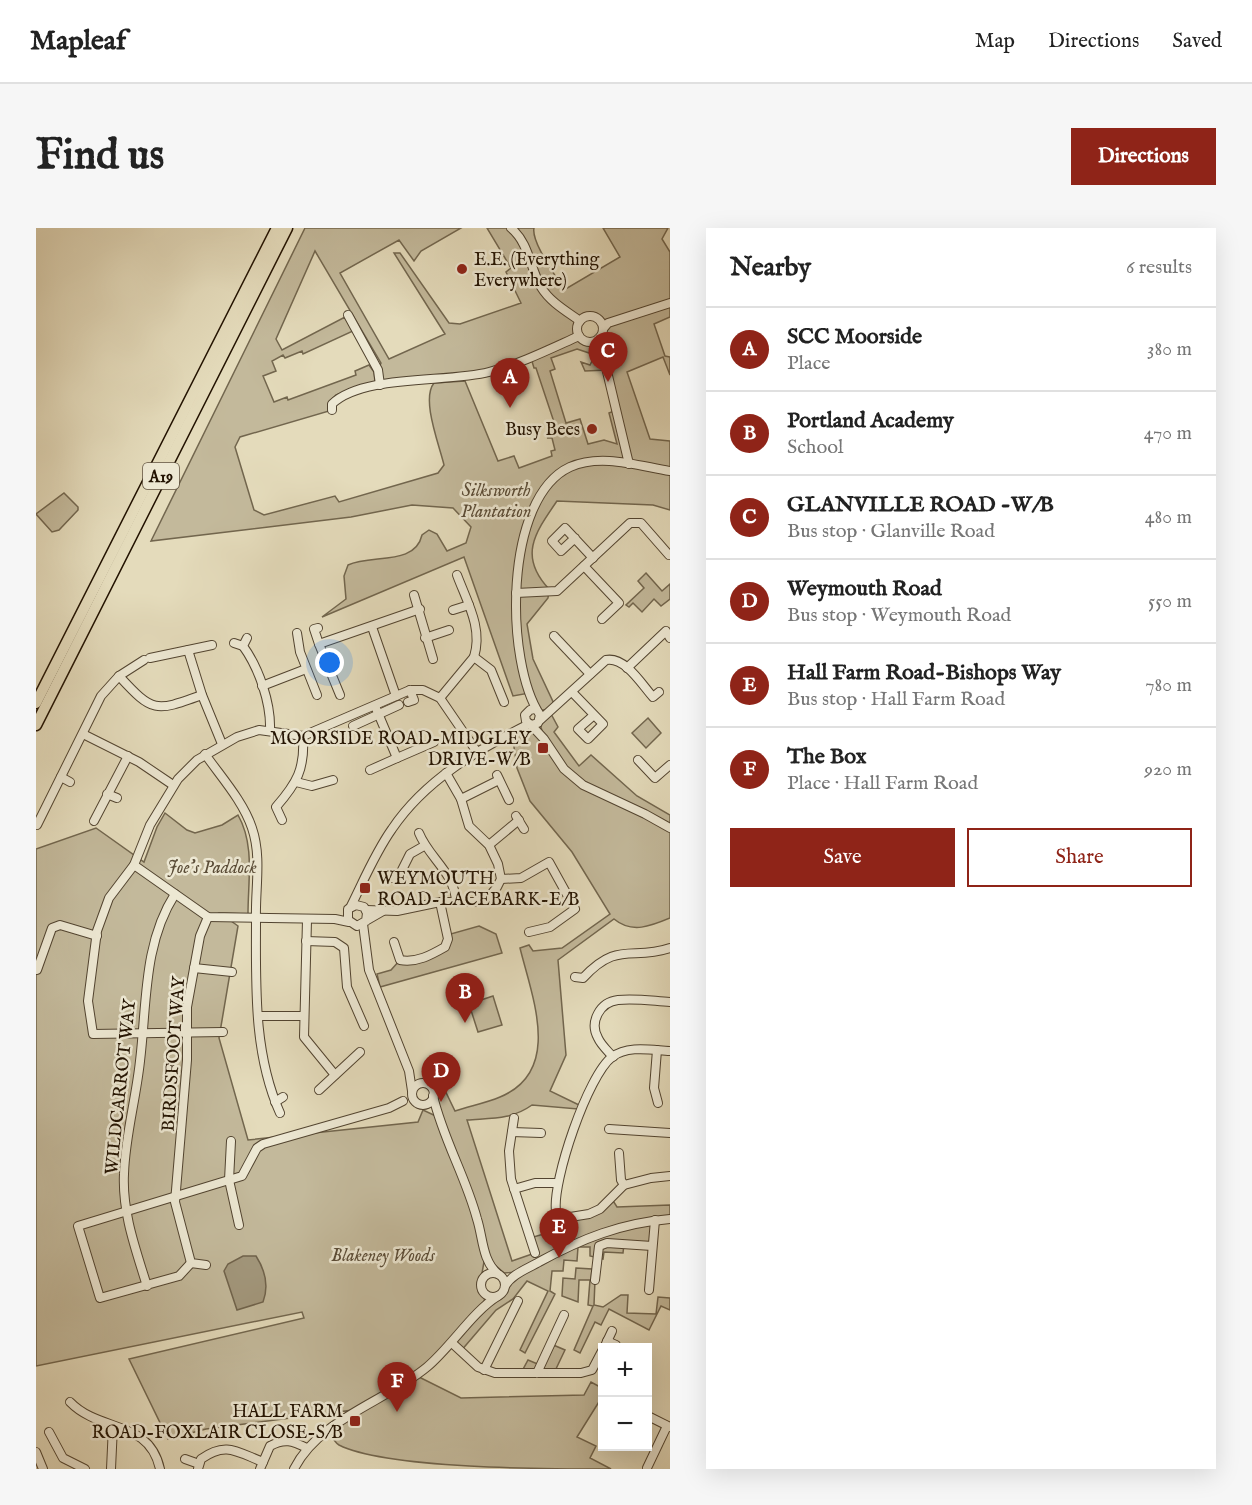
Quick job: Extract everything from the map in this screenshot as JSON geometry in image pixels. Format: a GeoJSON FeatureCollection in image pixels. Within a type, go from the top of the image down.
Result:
{"type":"FeatureCollection","features":[{"type":"Feature","properties":{"kind":"highway","name":"A19"},"geometry":{"type":"LineString","coordinates":[[36,703],[277,228]]}},
{"type":"Feature","properties":{"kind":"highway","name":"A19"},"geometry":{"type":"LineString","coordinates":[[36,725],[287,228]]}},
{"type":"Feature","properties":{"kind":"street"},"geometry":{"type":"LineString","coordinates":[[513,228],[529,254],[540,286],[552,302],[580,321]]}},
{"type":"Feature","properties":{"kind":"street"},"geometry":{"type":"LineString","coordinates":[[579,336],[577,328],[580,321],[589,316],[604,324],[670,303]]}},
{"type":"Feature","properties":{"kind":"street"},"geometry":{"type":"LineString","coordinates":[[348,315],[378,370],[380,385]]}},
{"type":"Feature","properties":{"kind":"street"},"geometry":{"type":"LineString","coordinates":[[604,324],[599,338],[628,464]]}},
{"type":"Feature","properties":{"kind":"street"},"geometry":{"type":"LineString","coordinates":[[332,410],[332,404],[338,398],[380,385],[487,373],[579,336],[591,342],[599,338]]}},
{"type":"Feature","properties":{"kind":"street"},"geometry":{"type":"LineString","coordinates":[[670,471],[592,461],[572,466],[547,483],[530,515],[518,572],[516,594],[517,634],[529,693],[530,724],[544,739],[564,769],[583,785],[670,828]]}},
{"type":"Feature","properties":{"kind":"street"},"geometry":{"type":"LineString","coordinates":[[516,594],[557,591],[630,523],[641,523],[668,556]]}},
{"type":"Feature","properties":{"kind":"street"},"geometry":{"type":"LineString","coordinates":[[575,538],[593,558]]}},
{"type":"Feature","properties":{"kind":"street"},"geometry":{"type":"LineString","coordinates":[[584,566],[622,606],[602,619]]}},
{"type":"Feature","properties":{"kind":"street"},"geometry":{"type":"LineString","coordinates":[[440,698],[474,657],[478,644],[477,630],[457,575]]}},
{"type":"Feature","properties":{"kind":"street"},"geometry":{"type":"LineString","coordinates":[[414,595],[433,659]]}},
{"type":"Feature","properties":{"kind":"street"},"geometry":{"type":"LineString","coordinates":[[453,610],[469,605]]}},
{"type":"Feature","properties":{"kind":"street"},"geometry":{"type":"LineString","coordinates":[[320,644],[420,609]]}},
{"type":"Feature","properties":{"kind":"street"},"geometry":{"type":"LineString","coordinates":[[372,627],[396,696]]}},
{"type":"Feature","properties":{"kind":"street"},"geometry":{"type":"LineString","coordinates":[[318,628],[315,629],[340,696]]}},
{"type":"Feature","properties":{"kind":"street"},"geometry":{"type":"LineString","coordinates":[[425,638],[449,630]]}},
{"type":"Feature","properties":{"kind":"street"},"geometry":{"type":"LineString","coordinates":[[627,668],[666,631],[670,638]]}},
{"type":"Feature","properties":{"kind":"street"},"geometry":{"type":"LineString","coordinates":[[297,633],[306,669],[317,695]]}},
{"type":"Feature","properties":{"kind":"street"},"geometry":{"type":"LineString","coordinates":[[554,636],[590,674]]}},
{"type":"Feature","properties":{"kind":"street"},"geometry":{"type":"LineString","coordinates":[[243,646],[247,638]]}},
{"type":"Feature","properties":{"kind":"street"},"geometry":{"type":"LineString","coordinates":[[234,643],[243,646],[249,655],[262,686],[270,711],[270,730]]}},
{"type":"Feature","properties":{"kind":"street"},"geometry":{"type":"LineString","coordinates":[[37,825],[101,696],[118,676],[147,659],[212,645]]}},
{"type":"Feature","properties":{"kind":"street"},"geometry":{"type":"LineString","coordinates":[[188,650],[202,695],[222,744]]}},
{"type":"Feature","properties":{"kind":"street"},"geometry":{"type":"LineString","coordinates":[[474,657],[491,670],[504,702]]}},
{"type":"Feature","properties":{"kind":"street"},"geometry":{"type":"LineString","coordinates":[[335,919],[349,909],[393,828],[418,797],[446,773],[477,752],[540,721],[606,660],[612,659],[627,668],[653,697],[659,692]]}},
{"type":"Feature","properties":{"kind":"street"},"geometry":{"type":"LineString","coordinates":[[262,686],[306,669]]}},
{"type":"Feature","properties":{"kind":"street"},"geometry":{"type":"LineString","coordinates":[[118,676],[140,699],[151,706],[168,707],[202,695]]}},
{"type":"Feature","properties":{"kind":"street"},"geometry":{"type":"LineString","coordinates":[[408,702],[414,700],[411,690]]}},
{"type":"Feature","properties":{"kind":"street"},"geometry":{"type":"LineString","coordinates":[[223,1032],[93,1034],[88,1001],[97,936],[109,898],[134,865],[150,825],[173,785],[205,754],[222,744],[259,730],[303,736],[411,690],[423,690],[440,698],[477,752]]}},
{"type":"Feature","properties":{"kind":"street"},"geometry":{"type":"LineString","coordinates":[[572,692],[594,715]]}},
{"type":"Feature","properties":{"kind":"street"},"geometry":{"type":"LineString","coordinates":[[353,726],[399,705]]}},
{"type":"Feature","properties":{"kind":"street"},"geometry":{"type":"LineString","coordinates":[[375,706],[397,758]]}},
{"type":"Feature","properties":{"kind":"street"},"geometry":{"type":"LineString","coordinates":[[512,733],[531,712],[556,708]]}},
{"type":"Feature","properties":{"kind":"street"},"geometry":{"type":"LineString","coordinates":[[531,712],[540,721],[544,739]]}},
{"type":"Feature","properties":{"kind":"street"},"geometry":{"type":"LineString","coordinates":[[83,734],[128,756],[173,785]]}},
{"type":"Feature","properties":{"kind":"street"},"geometry":{"type":"LineString","coordinates":[[282,820],[273,804],[296,783],[304,752],[303,736]]}},
{"type":"Feature","properties":{"kind":"street"},"geometry":{"type":"LineString","coordinates":[[370,770],[434,742]]}},
{"type":"Feature","properties":{"kind":"street"},"geometry":{"type":"LineString","coordinates":[[205,754],[243,808],[252,828],[257,852],[255,919],[260,1052],[280,1113]]}},
{"type":"Feature","properties":{"kind":"street"},"geometry":{"type":"LineString","coordinates":[[94,821],[128,756]]}},
{"type":"Feature","properties":{"kind":"street"},"geometry":{"type":"LineString","coordinates":[[638,760],[656,778],[670,765]]}},
{"type":"Feature","properties":{"kind":"street"},"geometry":{"type":"LineString","coordinates":[[134,865],[208,917],[335,919],[358,923],[382,911],[440,902],[477,902],[488,898],[501,879],[498,864],[489,844],[469,826],[461,799],[446,773]]}},
{"type":"Feature","properties":{"kind":"street"},"geometry":{"type":"LineString","coordinates":[[61,777],[70,782]]}},
{"type":"Feature","properties":{"kind":"street"},"geometry":{"type":"LineString","coordinates":[[461,799],[498,777],[509,800]]}},
{"type":"Feature","properties":{"kind":"street"},"geometry":{"type":"LineString","coordinates":[[296,783],[322,789],[333,780]]}},
{"type":"Feature","properties":{"kind":"street"},"geometry":{"type":"LineString","coordinates":[[107,794],[117,798]]}},
{"type":"Feature","properties":{"kind":"street"},"geometry":{"type":"LineString","coordinates":[[489,844],[517,818],[524,829]]}},
{"type":"Feature","properties":{"kind":"street"},"geometry":{"type":"LineString","coordinates":[[418,833],[424,846],[445,869],[456,891],[456,902]]}},
{"type":"Feature","properties":{"kind":"street"},"geometry":{"type":"LineString","coordinates":[[398,888],[394,878],[410,854],[424,846]]}},
{"type":"Feature","properties":{"kind":"street"},"geometry":{"type":"LineString","coordinates":[[543,853],[575,909]]}},
{"type":"Feature","properties":{"kind":"street"},"geometry":{"type":"LineString","coordinates":[[501,879],[521,878],[549,862]]}},
{"type":"Feature","properties":{"kind":"street"},"geometry":{"type":"LineString","coordinates":[[358,923],[365,908],[360,888]]}},
{"type":"Feature","properties":{"kind":"street","name":"WILDCARROT WAY"},"geometry":{"type":"LineString","coordinates":[[147,1286],[128,1224],[124,1175],[141,1060],[146,983],[158,925],[176,894]]}},
{"type":"Feature","properties":{"kind":"street"},"geometry":{"type":"LineString","coordinates":[[394,942],[398,962],[410,962],[445,947],[448,939],[440,902]]}},
{"type":"Feature","properties":{"kind":"street"},"geometry":{"type":"LineString","coordinates":[[529,932],[539,935],[585,903]]}},
{"type":"Feature","properties":{"kind":"street"},"geometry":{"type":"LineString","coordinates":[[349,909],[365,908],[382,911]]}},
{"type":"Feature","properties":{"kind":"street"},"geometry":{"type":"LineString","coordinates":[[349,909],[358,923],[365,942],[369,970],[409,1071],[415,1101],[438,1117]]}},
{"type":"Feature","properties":{"kind":"street","name":"BIRDSFOOT WAY"},"geometry":{"type":"LineString","coordinates":[[191,1263],[175,1202],[188,1060],[186,1032],[200,936],[208,917]]}},
{"type":"Feature","properties":{"kind":"street"},"geometry":{"type":"LineString","coordinates":[[307,920],[305,1041],[335,1075]]}},
{"type":"Feature","properties":{"kind":"street"},"geometry":{"type":"LineString","coordinates":[[37,970],[52,928],[60,925],[97,936]]}},
{"type":"Feature","properties":{"kind":"street"},"geometry":{"type":"LineString","coordinates":[[306,941],[335,942],[342,946],[346,954],[343,987],[364,1026]]}},
{"type":"Feature","properties":{"kind":"street"},"geometry":{"type":"LineString","coordinates":[[581,981],[609,957],[630,951],[659,952],[670,948]]}},
{"type":"Feature","properties":{"kind":"street"},"geometry":{"type":"LineString","coordinates":[[194,968],[232,972]]}},
{"type":"Feature","properties":{"kind":"street"},"geometry":{"type":"LineString","coordinates":[[612,1057],[598,1038],[595,1028],[595,1017],[601,1009],[616,1000],[670,1002]]}},
{"type":"Feature","properties":{"kind":"street"},"geometry":{"type":"LineString","coordinates":[[593,1002],[601,1009]]}},
{"type":"Feature","properties":{"kind":"street"},"geometry":{"type":"LineString","coordinates":[[259,1016],[304,1016]]}},
{"type":"Feature","properties":{"kind":"street"},"geometry":{"type":"LineString","coordinates":[[568,1246],[558,1219],[557,1183],[588,1096],[603,1065],[612,1057],[632,1049],[670,1051]]}},
{"type":"Feature","properties":{"kind":"street"},"geometry":{"type":"LineString","coordinates":[[657,1050],[650,1088],[658,1104]]}},
{"type":"Feature","properties":{"kind":"street"},"geometry":{"type":"LineString","coordinates":[[319,1090],[360,1052]]}},
{"type":"Feature","properties":{"kind":"street"},"geometry":{"type":"LineString","coordinates":[[409,1071],[423,1083],[431,1086],[438,1117],[467,1187],[485,1255],[505,1286]]}},
{"type":"Feature","properties":{"kind":"street"},"geometry":{"type":"LineString","coordinates":[[412,1091],[415,1086],[423,1083]]}},
{"type":"Feature","properties":{"kind":"street"},"geometry":{"type":"LineString","coordinates":[[423,1105],[430,1102],[434,1096]]}},
{"type":"Feature","properties":{"kind":"street"},"geometry":{"type":"LineString","coordinates":[[275,1102],[283,1097]]}},
{"type":"Feature","properties":{"kind":"street"},"geometry":{"type":"LineString","coordinates":[[206,1265],[191,1263],[185,1273],[100,1298],[78,1226],[242,1176],[257,1148],[263,1144],[389,1108],[403,1101]]}},
{"type":"Feature","properties":{"kind":"street"},"geometry":{"type":"LineString","coordinates":[[514,1118],[509,1151],[514,1189],[535,1253]]}},
{"type":"Feature","properties":{"kind":"street"},"geometry":{"type":"LineString","coordinates":[[609,1129],[624,1133],[670,1133]]}},
{"type":"Feature","properties":{"kind":"street"},"geometry":{"type":"LineString","coordinates":[[512,1131],[541,1133]]}},
{"type":"Feature","properties":{"kind":"street"},"geometry":{"type":"LineString","coordinates":[[231,1141],[229,1180],[239,1225]]}},
{"type":"Feature","properties":{"kind":"street"},"geometry":{"type":"LineString","coordinates":[[619,1154],[623,1163],[624,1185]]}},
{"type":"Feature","properties":{"kind":"street"},"geometry":{"type":"LineString","coordinates":[[558,1219],[589,1214],[600,1209],[624,1185],[670,1176]]}},
{"type":"Feature","properties":{"kind":"street"},"geometry":{"type":"LineString","coordinates":[[514,1189],[535,1183],[557,1183]]}},
{"type":"Feature","properties":{"kind":"street"},"geometry":{"type":"LineString","coordinates":[[294,1469],[307,1448],[322,1434],[421,1371],[452,1343],[480,1311],[498,1296],[520,1272],[568,1246],[601,1232],[654,1220],[670,1219]]}},
{"type":"Feature","properties":{"kind":"street"},"geometry":{"type":"LineString","coordinates":[[649,1290],[654,1220]]}},
{"type":"Feature","properties":{"kind":"street"},"geometry":{"type":"LineString","coordinates":[[595,1280],[599,1246],[607,1243],[652,1245]]}},
{"type":"Feature","properties":{"kind":"street"},"geometry":{"type":"LineString","coordinates":[[480,1311],[485,1255]]}},
{"type":"Feature","properties":{"kind":"street"},"geometry":{"type":"LineString","coordinates":[[482,1280],[491,1273],[520,1272]]}},
{"type":"Feature","properties":{"kind":"street"},"geometry":{"type":"LineString","coordinates":[[483,1292],[490,1296],[498,1296]]}},
{"type":"Feature","properties":{"kind":"street"},"geometry":{"type":"LineString","coordinates":[[484,1370],[518,1301]]}},
{"type":"Feature","properties":{"kind":"street"},"geometry":{"type":"LineString","coordinates":[[537,1373],[564,1316]]}},
{"type":"Feature","properties":{"kind":"street"},"geometry":{"type":"LineString","coordinates":[[606,1343],[612,1330]]}},
{"type":"Feature","properties":{"kind":"street"},"geometry":{"type":"LineString","coordinates":[[452,1343],[484,1370],[495,1373],[581,1373],[592,1370],[598,1359]]}},
{"type":"Feature","properties":{"kind":"street"},"geometry":{"type":"LineString","coordinates":[[70,1402],[88,1416],[138,1434],[153,1451],[160,1469]]}},
{"type":"Feature","properties":{"kind":"street"},"geometry":{"type":"LineString","coordinates":[[647,1468],[669,1426],[652,1418]]}},
{"type":"Feature","properties":{"kind":"street"},"geometry":{"type":"LineString","coordinates":[[109,1469],[113,1426]]}},
{"type":"Feature","properties":{"kind":"street"},"geometry":{"type":"LineString","coordinates":[[49,1432],[58,1451],[69,1466],[85,1469]]}},
{"type":"Feature","properties":{"kind":"street"},"geometry":{"type":"LineString","coordinates":[[185,1459],[198,1466],[209,1454],[223,1449],[236,1450],[262,1465],[270,1446],[281,1440],[291,1440],[307,1448]]}},
{"type":"Feature","properties":{"kind":"street"},"geometry":{"type":"LineString","coordinates":[[36,1452],[43,1469]]}},
{"type":"Feature","properties":{"kind":"green space","name":"Silksworth Plantation"},"geometry":{"type":"Polygon","coordinates":[[[305,228],[461,228],[421,251],[414,261],[399,240],[340,273],[389,359],[445,334],[394,253],[400,253],[449,323],[460,324],[521,303],[506,272],[511,268],[487,228],[534,228],[536,242],[564,290],[620,257],[603,228],[668,228],[662,239],[670,252],[670,317],[654,324],[665,356],[670,357],[670,375],[663,357],[627,372],[650,439],[670,441],[670,510],[653,505],[557,501],[542,524],[533,545],[532,555],[534,566],[549,589],[548,598],[527,624],[533,659],[556,708],[537,711],[529,693],[513,696],[464,557],[322,617],[346,599],[344,576],[348,565],[402,555],[418,545],[422,535],[429,530],[437,534],[447,551],[466,543],[471,527],[453,508],[412,505],[351,517],[151,541],[305,228]],[[315,251],[276,339],[282,350],[345,317],[353,331],[303,354],[302,351],[285,358],[283,355],[272,361],[276,371],[263,376],[274,402],[287,397],[288,400],[356,375],[355,371],[369,365],[374,372],[375,382],[336,395],[329,403],[329,411],[240,437],[235,447],[254,510],[264,515],[335,496],[339,502],[438,473],[444,465],[430,410],[430,390],[434,383],[465,381],[498,461],[514,456],[519,468],[552,456],[551,451],[555,450],[552,438],[547,438],[558,434],[531,358],[503,368],[380,385],[378,370],[381,363],[315,251]],[[593,316],[585,317],[578,324],[579,336],[587,341],[599,338],[608,323],[593,316]],[[577,349],[551,358],[555,369],[550,371],[566,423],[580,419],[588,444],[604,440],[617,444],[609,413],[617,410],[607,370],[585,371],[581,362],[590,365],[595,355],[577,349]]]}},
{"type":"Feature","properties":{"kind":"green space"},"geometry":{"type":"Polygon","coordinates":[[[64,493],[78,507],[78,510],[59,530],[52,532],[36,514],[64,493]]]}},
{"type":"Feature","properties":{"kind":"green space"},"geometry":{"type":"Polygon","coordinates":[[[646,573],[662,591],[670,584],[670,599],[661,606],[654,599],[642,612],[633,603],[629,607],[626,605],[644,588],[638,581],[646,573]]]}},
{"type":"Feature","properties":{"kind":"green space"},"geometry":{"type":"Polygon","coordinates":[[[550,712],[558,727],[554,732],[579,766],[591,755],[637,796],[670,815],[670,918],[642,927],[621,924],[614,919],[558,960],[566,1055],[550,1091],[579,1105],[578,1109],[532,1105],[509,1116],[467,1120],[512,1261],[535,1253],[530,1238],[561,1229],[558,1219],[589,1214],[612,1199],[617,1207],[670,1205],[670,1219],[655,1220],[652,1246],[624,1244],[623,1253],[604,1252],[603,1259],[590,1256],[590,1247],[578,1247],[577,1261],[564,1260],[563,1271],[552,1271],[550,1291],[555,1294],[525,1353],[520,1350],[548,1291],[527,1281],[513,1299],[496,1310],[460,1352],[453,1343],[415,1375],[461,1398],[584,1395],[591,1382],[598,1386],[598,1403],[577,1437],[596,1446],[590,1458],[611,1469],[469,1466],[393,1459],[362,1453],[339,1445],[328,1430],[352,1410],[206,1429],[168,1439],[129,1359],[304,1318],[302,1312],[36,1366],[36,849],[96,828],[144,862],[157,827],[165,813],[187,830],[195,833],[222,825],[238,815],[247,838],[249,851],[248,914],[220,913],[238,926],[219,1038],[248,1140],[418,1122],[423,1110],[438,1117],[429,1087],[440,1080],[455,1111],[500,1097],[519,1085],[531,1070],[537,1051],[538,1031],[536,1010],[520,948],[529,945],[533,951],[562,948],[610,914],[572,852],[530,801],[517,768],[512,733],[529,724],[544,737],[539,721],[550,712]],[[485,1256],[481,1279],[486,1296],[481,1308],[499,1295],[507,1282],[519,1272],[504,1273],[485,1256]]]}},
{"type":"Feature","properties":{"kind":"green space"},"geometry":{"type":"Polygon","coordinates":[[[648,718],[661,733],[646,748],[632,733],[648,718]]]}},
{"type":"Feature","properties":{"kind":"green space"},"geometry":{"type":"Polygon","coordinates":[[[479,926],[496,934],[502,953],[380,987],[377,974],[391,970],[400,960],[410,961],[445,947],[447,935],[479,926]]]}},
{"type":"Feature","properties":{"kind":"green space"},"geometry":{"type":"Polygon","coordinates":[[[493,996],[502,1025],[478,1032],[469,1004],[493,996]]]}},
{"type":"Feature","properties":{"kind":"green space"},"geometry":{"type":"Polygon","coordinates":[[[576,1268],[592,1269],[591,1280],[595,1280],[594,1305],[603,1307],[621,1295],[628,1295],[627,1313],[656,1314],[658,1297],[670,1298],[670,1310],[661,1306],[649,1330],[609,1309],[601,1325],[595,1322],[580,1353],[574,1350],[593,1306],[588,1305],[590,1280],[579,1280],[578,1302],[562,1296],[563,1278],[575,1279],[576,1268]]]}},
{"type":"Feature","properties":{"kind":"green space"},"geometry":{"type":"Polygon","coordinates":[[[551,1344],[565,1350],[554,1373],[521,1373],[528,1360],[540,1365],[551,1344]]]}},
{"type":"Feature","properties":{"kind":"shaded area"},"geometry":{"type":"Polygon","coordinates":[[[243,1256],[256,1256],[264,1272],[266,1290],[263,1302],[237,1310],[224,1271],[228,1264],[243,1256]]]}},
{"type":"Feature","properties":{"kind":"place","name":"E.E. (Everything Everywhere)"},"geometry":{"type":"Point","coordinates":[462,269]}},
{"type":"Feature","properties":{"kind":"place","name":"GLANVILLE ROAD -W/B"},"geometry":{"type":"Point","coordinates":[608,382]}},
{"type":"Feature","properties":{"kind":"place","name":"SCC Moorside"},"geometry":{"type":"Point","coordinates":[510,408]}},
{"type":"Feature","properties":{"kind":"place","name":"Busy Bees"},"geometry":{"type":"Point","coordinates":[592,429]}},
{"type":"Feature","properties":{"kind":"place","name":"MOORSIDE ROAD-MIDGLEY DRIVE-W/B"},"geometry":{"type":"Point","coordinates":[543,748]}},
{"type":"Feature","properties":{"kind":"place","name":"WEYMOUTH ROAD-LACEBARK-E/B"},"geometry":{"type":"Point","coordinates":[365,888]}},
{"type":"Feature","properties":{"kind":"place","name":"Portland Academy"},"geometry":{"type":"Point","coordinates":[465,1023]}},
{"type":"Feature","properties":{"kind":"place","name":"Weymouth Road"},"geometry":{"type":"Point","coordinates":[441,1102]}},
{"type":"Feature","properties":{"kind":"place","name":"Hall Farm Road-Bishops Way"},"geometry":{"type":"Point","coordinates":[559,1258]}},
{"type":"Feature","properties":{"kind":"place","name":"The Box"},"geometry":{"type":"Point","coordinates":[397,1412]}},
{"type":"Feature","properties":{"kind":"place","name":"HALL FARM ROAD-FOXLAIR CLOSE-S/B"},"geometry":{"type":"Point","coordinates":[355,1421]}},
{"type":"Feature","properties":{"kind":"park label","name":"Joe's Paddock"},"geometry":{"type":"Point","coordinates":[212,867]}},
{"type":"Feature","properties":{"kind":"park label","name":"Blakeney Woods"},"geometry":{"type":"Point","coordinates":[383,1255]}}]}
